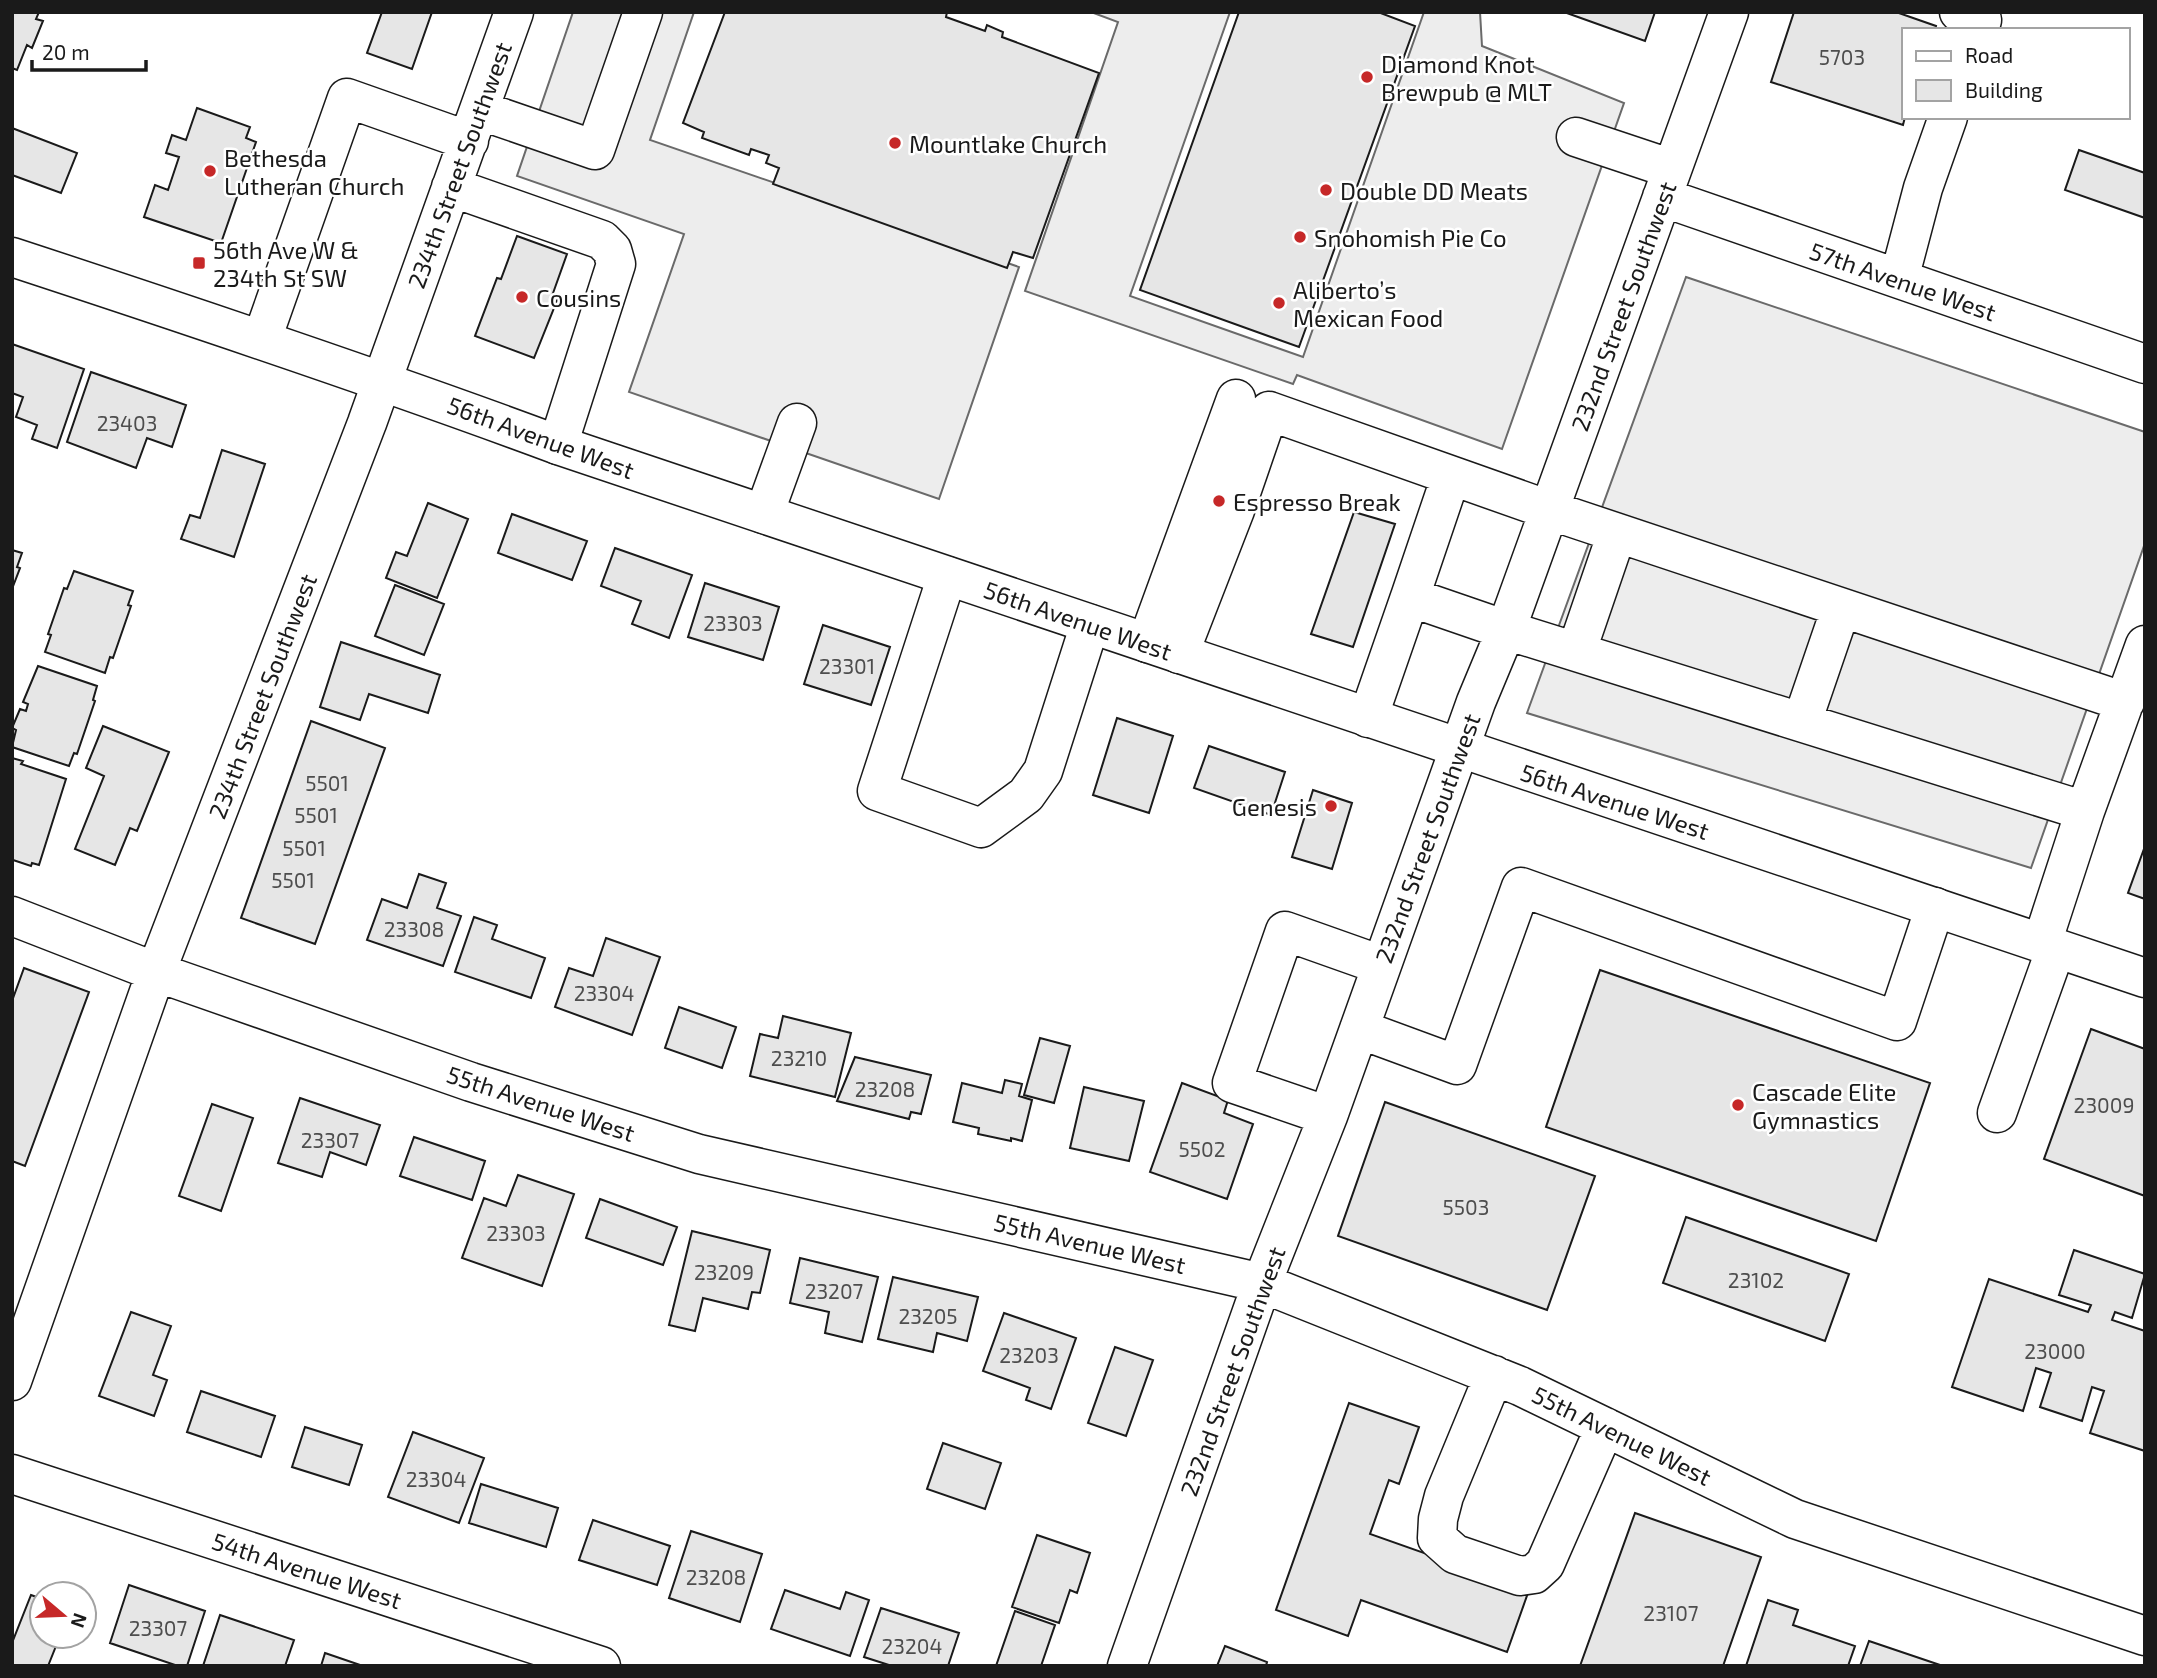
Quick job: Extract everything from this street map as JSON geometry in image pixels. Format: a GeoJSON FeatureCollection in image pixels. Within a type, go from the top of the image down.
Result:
{"type":"FeatureCollection","features":[{"type":"Feature","properties":{"kind":"street","name":"234th Street Southwest"},"geometry":{"type":"LineString","coordinates":[[12,1381],[156,972],[382,380],[514,12]]}},
{"type":"Feature","properties":{"kind":"street"},"geometry":{"type":"LineString","coordinates":[[262,339],[347,98],[595,150],[643,12]]}},
{"type":"Feature","properties":{"kind":"street","name":"232nd Street Southwest"},"geometry":{"type":"LineString","coordinates":[[1127,1666],[1262,1283],[1328,1115],[1729,12]]}},
{"type":"Feature","properties":{"kind":"street"},"geometry":{"type":"LineString","coordinates":[[1959,12],[1982,20],[1980,28]]}},
{"type":"Feature","properties":{"kind":"street"},"geometry":{"type":"LineString","coordinates":[[1899,279],[1923,188],[1947,119]]}},
{"type":"Feature","properties":{"kind":"street","name":"57th Avenue West"},"geometry":{"type":"LineString","coordinates":[[1576,136],[1667,183],[1899,279],[2145,364]]}},
{"type":"Feature","properties":{"kind":"street"},"geometry":{"type":"LineString","coordinates":[[451,187],[602,240],[612,250],[615,264],[558,445]]}},
{"type":"Feature","properties":{"kind":"street","name":"56th Avenue West"},"geometry":{"type":"LineString","coordinates":[[12,257],[382,380],[558,445],[2145,978]]}},
{"type":"Feature","properties":{"kind":"street"},"geometry":{"type":"LineString","coordinates":[[1163,649],[1235,510],[1253,405],[1549,510],[2125,702]]}},
{"type":"Feature","properties":{"kind":"street"},"geometry":{"type":"LineString","coordinates":[[764,514],[797,423]]}},
{"type":"Feature","properties":{"kind":"street"},"geometry":{"type":"LineString","coordinates":[[1368,718],[1451,476]]}},
{"type":"Feature","properties":{"kind":"street"},"geometry":{"type":"LineString","coordinates":[[1577,650],[1617,533]]}},
{"type":"Feature","properties":{"kind":"street"},"geometry":{"type":"LineString","coordinates":[[947,576],[877,791],[981,828],[1026,795],[1043,771],[1090,624]]}},
{"type":"Feature","properties":{"kind":"street"},"geometry":{"type":"LineString","coordinates":[[1410,597],[1506,630],[2085,811]]}},
{"type":"Feature","properties":{"kind":"street"},"geometry":{"type":"LineString","coordinates":[[1802,722],[1842,608]]}},
{"type":"Feature","properties":{"kind":"street"},"geometry":{"type":"LineString","coordinates":[[1997,1113],[2049,945],[2085,811],[2145,645]]}},
{"type":"Feature","properties":{"kind":"street"},"geometry":{"type":"LineString","coordinates":[[1359,1029],[1458,1065],[1521,887],[1897,1021],[1935,907]]}},
{"type":"Feature","properties":{"kind":"street","name":"55th Avenue West"},"geometry":{"type":"LineString","coordinates":[[12,916],[156,972],[471,1082],[699,1154],[1262,1283],[1493,1375],[1795,1519],[2145,1636]]}},
{"type":"Feature","properties":{"kind":"street"},"geometry":{"type":"LineString","coordinates":[[1328,1115],[1232,1083],[1284,930],[1381,965]]}},
{"type":"Feature","properties":{"kind":"street"},"geometry":{"type":"LineString","coordinates":[[1493,1375],[1444,1496],[1438,1519],[1437,1538],[1455,1554],[1520,1576],[1534,1574],[1545,1564],[1605,1427]]}},
{"type":"Feature","properties":{"kind":"street","name":"54th Avenue West"},"geometry":{"type":"LineString","coordinates":[[12,1474],[601,1666]]}},
{"type":"Feature","properties":{"kind":"shaded area"},"geometry":{"type":"Polygon","coordinates":[[[573,12],[694,12],[650,140],[1019,267],[939,499],[629,392],[684,234],[517,176],[573,12]]]}},
{"type":"Feature","properties":{"kind":"shaded area"},"geometry":{"type":"Polygon","coordinates":[[[1091,12],[1230,12],[1130,296],[1303,357],[1424,12],[1480,12],[1482,46],[1624,103],[1502,449],[1297,375],[1293,384],[1025,291],[1118,22],[1091,12]]]}},
{"type":"Feature","properties":{"kind":"shaded area"},"geometry":{"type":"Polygon","coordinates":[[[1686,277],[2145,432],[2145,543],[2031,868],[1527,713],[1686,277]]]}},
{"type":"Feature","properties":{"kind":"building"},"geometry":{"type":"Polygon","coordinates":[[[12,12],[39,12],[36,19],[43,21],[32,48],[27,45],[17,70],[12,68],[12,12]]]}},
{"type":"Feature","properties":{"kind":"building"},"geometry":{"type":"Polygon","coordinates":[[[382,12],[432,12],[412,69],[367,53],[382,12]]]}},
{"type":"Feature","properties":{"kind":"building","name":"Mountlake Church"},"geometry":{"type":"Polygon","coordinates":[[[725,12],[947,12],[946,17],[985,31],[987,25],[1003,32],[1002,37],[1099,73],[1033,258],[1013,252],[1007,268],[773,184],[779,168],[766,163],[769,155],[751,149],[749,155],[702,138],[704,132],[683,123],[725,12]]]}},
{"type":"Feature","properties":{"kind":"building"},"geometry":{"type":"Polygon","coordinates":[[[1239,12],[1378,12],[1415,26],[1299,347],[1140,290],[1239,12]]]}},
{"type":"Feature","properties":{"kind":"building"},"geometry":{"type":"Polygon","coordinates":[[[1564,12],[1655,12],[1645,41],[1564,12]]]}},
{"type":"Feature","properties":{"kind":"building"},"geometry":{"type":"Polygon","coordinates":[[[1794,12],[1896,12],[1936,26],[1902,28],[1903,125],[1771,82],[1794,12]]]}},
{"type":"Feature","properties":{"kind":"building","name":"Bethesda Lutheran Church"},"geometry":{"type":"Polygon","coordinates":[[[197,108],[250,127],[246,138],[256,142],[221,243],[144,217],[155,185],[168,190],[179,157],[166,153],[172,135],[186,140],[197,108]]]}},
{"type":"Feature","properties":{"kind":"building"},"geometry":{"type":"Polygon","coordinates":[[[12,128],[77,153],[61,193],[12,175],[12,128]]]}},
{"type":"Feature","properties":{"kind":"building"},"geometry":{"type":"Polygon","coordinates":[[[2079,150],[2145,173],[2145,218],[2065,190],[2079,150]]]}},
{"type":"Feature","properties":{"kind":"building","name":"Cousins"},"geometry":{"type":"Polygon","coordinates":[[[517,236],[567,254],[552,296],[558,298],[534,358],[475,336],[497,278],[501,279],[517,236]]]}},
{"type":"Feature","properties":{"kind":"building"},"geometry":{"type":"Polygon","coordinates":[[[12,344],[84,369],[57,448],[32,439],[37,425],[16,417],[23,397],[12,393],[12,344]]]}},
{"type":"Feature","properties":{"kind":"building"},"geometry":{"type":"Polygon","coordinates":[[[91,372],[186,405],[172,447],[147,438],[136,468],[67,442],[91,372]]]}},
{"type":"Feature","properties":{"kind":"building"},"geometry":{"type":"Polygon","coordinates":[[[222,450],[265,464],[234,557],[181,539],[190,515],[200,518],[222,450]]]}},
{"type":"Feature","properties":{"kind":"building"},"geometry":{"type":"Polygon","coordinates":[[[428,503],[468,519],[437,598],[386,578],[396,552],[407,556],[428,503]]]}},
{"type":"Feature","properties":{"kind":"building"},"geometry":{"type":"Polygon","coordinates":[[[1354,512],[1395,524],[1353,647],[1311,634],[1354,512]]]}},
{"type":"Feature","properties":{"kind":"building"},"geometry":{"type":"Polygon","coordinates":[[[512,514],[587,541],[572,580],[498,553],[512,514]]]}},
{"type":"Feature","properties":{"kind":"building"},"geometry":{"type":"Polygon","coordinates":[[[615,548],[692,575],[669,638],[632,624],[641,601],[601,586],[615,548]]]}},
{"type":"Feature","properties":{"kind":"building"},"geometry":{"type":"Polygon","coordinates":[[[12,550],[22,553],[12,589],[12,550]]]}},
{"type":"Feature","properties":{"kind":"building"},"geometry":{"type":"Polygon","coordinates":[[[74,571],[133,591],[128,605],[131,606],[105,673],[45,652],[51,635],[48,634],[64,588],[67,589],[74,571]]]}},
{"type":"Feature","properties":{"kind":"building"},"geometry":{"type":"Polygon","coordinates":[[[705,583],[779,607],[763,660],[688,637],[705,583]]]}},
{"type":"Feature","properties":{"kind":"building"},"geometry":{"type":"Polygon","coordinates":[[[395,585],[444,604],[424,655],[375,636],[395,585]]]}},
{"type":"Feature","properties":{"kind":"building"},"geometry":{"type":"Polygon","coordinates":[[[823,625],[890,647],[871,705],[804,684],[823,625]]]}},
{"type":"Feature","properties":{"kind":"building"},"geometry":{"type":"Polygon","coordinates":[[[341,642],[440,675],[428,713],[369,694],[360,720],[320,707],[341,642]]]}},
{"type":"Feature","properties":{"kind":"building"},"geometry":{"type":"Polygon","coordinates":[[[38,666],[97,686],[93,700],[95,701],[77,754],[74,753],[69,766],[12,747],[16,730],[12,728],[20,709],[26,711],[28,704],[23,702],[38,666]]]}},
{"type":"Feature","properties":{"kind":"building"},"geometry":{"type":"Polygon","coordinates":[[[1117,718],[1173,736],[1149,813],[1093,795],[1117,718]]]}},
{"type":"Feature","properties":{"kind":"building"},"geometry":{"type":"Polygon","coordinates":[[[311,721],[385,748],[315,944],[241,918],[311,721]]]}},
{"type":"Feature","properties":{"kind":"building"},"geometry":{"type":"Polygon","coordinates":[[[103,726],[169,752],[137,831],[130,828],[115,865],[75,849],[104,776],[86,768],[103,726]]]}},
{"type":"Feature","properties":{"kind":"building"},"geometry":{"type":"Polygon","coordinates":[[[1209,746],[1285,772],[1271,815],[1194,788],[1209,746]]]}},
{"type":"Feature","properties":{"kind":"building"},"geometry":{"type":"Polygon","coordinates":[[[12,758],[23,761],[21,764],[66,779],[39,865],[32,863],[31,866],[13,860],[12,758]]]}},
{"type":"Feature","properties":{"kind":"building"},"geometry":{"type":"Polygon","coordinates":[[[1313,790],[1352,803],[1332,869],[1292,857],[1313,790]]]}},
{"type":"Feature","properties":{"kind":"building"},"geometry":{"type":"Polygon","coordinates":[[[2145,846],[2145,899],[2128,893],[2145,846]]]}},
{"type":"Feature","properties":{"kind":"building"},"geometry":{"type":"Polygon","coordinates":[[[419,874],[446,883],[437,908],[461,916],[443,966],[367,940],[382,899],[407,908],[419,874]]]}},
{"type":"Feature","properties":{"kind":"building"},"geometry":{"type":"Polygon","coordinates":[[[474,917],[497,925],[492,939],[545,958],[531,998],[455,972],[474,917]]]}},
{"type":"Feature","properties":{"kind":"building"},"geometry":{"type":"Polygon","coordinates":[[[606,938],[660,957],[632,1035],[555,1007],[569,968],[593,976],[606,938]]]}},
{"type":"Feature","properties":{"kind":"building"},"geometry":{"type":"Polygon","coordinates":[[[24,968],[89,992],[25,1166],[12,1161],[12,1001],[24,968]]]}},
{"type":"Feature","properties":{"kind":"building","name":"Cascade Elite Gymnastics"},"geometry":{"type":"Polygon","coordinates":[[[1600,970],[1930,1083],[1876,1241],[1546,1127],[1600,970]]]}},
{"type":"Feature","properties":{"kind":"building"},"geometry":{"type":"Polygon","coordinates":[[[679,1007],[736,1027],[722,1068],[665,1048],[679,1007]]]}},
{"type":"Feature","properties":{"kind":"building"},"geometry":{"type":"Polygon","coordinates":[[[783,1016],[851,1033],[835,1097],[750,1076],[760,1034],[778,1038],[783,1016]]]}},
{"type":"Feature","properties":{"kind":"building"},"geometry":{"type":"Polygon","coordinates":[[[2091,1029],[2145,1049],[2145,1196],[2044,1159],[2091,1029]]]}},
{"type":"Feature","properties":{"kind":"building"},"geometry":{"type":"Polygon","coordinates":[[[1040,1038],[1070,1046],[1054,1103],[1024,1095],[1040,1038]]]}},
{"type":"Feature","properties":{"kind":"building"},"geometry":{"type":"Polygon","coordinates":[[[855,1057],[931,1075],[921,1114],[911,1112],[909,1119],[837,1101],[855,1057]]]}},
{"type":"Feature","properties":{"kind":"building"},"geometry":{"type":"Polygon","coordinates":[[[1005,1080],[1022,1084],[1019,1096],[1032,1100],[1022,1141],[978,1134],[979,1128],[953,1122],[962,1083],[1002,1093],[1005,1080]]]}},
{"type":"Feature","properties":{"kind":"building"},"geometry":{"type":"Polygon","coordinates":[[[1182,1083],[1228,1100],[1224,1113],[1253,1124],[1227,1199],[1150,1172],[1182,1083]]]}},
{"type":"Feature","properties":{"kind":"building"},"geometry":{"type":"Polygon","coordinates":[[[1084,1087],[1144,1101],[1129,1161],[1070,1148],[1084,1087]]]}},
{"type":"Feature","properties":{"kind":"building"},"geometry":{"type":"Polygon","coordinates":[[[300,1098],[380,1125],[366,1165],[330,1152],[322,1177],[278,1163],[300,1098]]]}},
{"type":"Feature","properties":{"kind":"building"},"geometry":{"type":"Polygon","coordinates":[[[1385,1102],[1595,1176],[1547,1310],[1338,1236],[1385,1102]]]}},
{"type":"Feature","properties":{"kind":"building"},"geometry":{"type":"Polygon","coordinates":[[[212,1104],[253,1118],[221,1211],[179,1196],[212,1104]]]}},
{"type":"Feature","properties":{"kind":"building"},"geometry":{"type":"Polygon","coordinates":[[[414,1137],[485,1161],[472,1200],[400,1176],[414,1137]]]}},
{"type":"Feature","properties":{"kind":"building"},"geometry":{"type":"Polygon","coordinates":[[[518,1175],[574,1194],[542,1286],[462,1258],[484,1198],[506,1206],[518,1175]]]}},
{"type":"Feature","properties":{"kind":"building"},"geometry":{"type":"Polygon","coordinates":[[[600,1199],[677,1227],[663,1265],[586,1238],[600,1199]]]}},
{"type":"Feature","properties":{"kind":"building"},"geometry":{"type":"Polygon","coordinates":[[[1686,1217],[1849,1274],[1825,1341],[1663,1283],[1686,1217]]]}},
{"type":"Feature","properties":{"kind":"building"},"geometry":{"type":"Polygon","coordinates":[[[692,1231],[770,1250],[760,1293],[752,1292],[748,1309],[703,1298],[695,1331],[669,1325],[692,1231]]]}},
{"type":"Feature","properties":{"kind":"building"},"geometry":{"type":"Polygon","coordinates":[[[2074,1250],[2145,1274],[2132,1318],[2115,1312],[2112,1320],[2145,1331],[2145,1451],[2090,1433],[2104,1391],[2092,1387],[2082,1421],[2040,1407],[2051,1373],[2036,1368],[2023,1411],[1952,1387],[1989,1279],[2088,1312],[2091,1305],[2059,1295],[2074,1250]]]}},
{"type":"Feature","properties":{"kind":"building"},"geometry":{"type":"Polygon","coordinates":[[[800,1258],[878,1277],[862,1342],[825,1333],[829,1312],[790,1303],[800,1258]]]}},
{"type":"Feature","properties":{"kind":"building"},"geometry":{"type":"Polygon","coordinates":[[[893,1277],[978,1297],[967,1341],[937,1333],[933,1352],[878,1339],[893,1277]]]}},
{"type":"Feature","properties":{"kind":"building"},"geometry":{"type":"Polygon","coordinates":[[[131,1312],[171,1326],[153,1375],[167,1380],[154,1416],[99,1396],[131,1312]]]}},
{"type":"Feature","properties":{"kind":"building"},"geometry":{"type":"Polygon","coordinates":[[[1004,1313],[1076,1338],[1051,1409],[1026,1400],[1030,1388],[983,1371],[1004,1313]]]}},
{"type":"Feature","properties":{"kind":"building"},"geometry":{"type":"Polygon","coordinates":[[[1115,1347],[1153,1360],[1126,1436],[1088,1423],[1115,1347]]]}},
{"type":"Feature","properties":{"kind":"building"},"geometry":{"type":"Polygon","coordinates":[[[201,1391],[275,1416],[261,1457],[187,1432],[201,1391]]]}},
{"type":"Feature","properties":{"kind":"building"},"geometry":{"type":"Polygon","coordinates":[[[1349,1403],[1419,1427],[1399,1484],[1389,1480],[1370,1534],[1529,1590],[1507,1652],[1361,1600],[1348,1636],[1276,1610],[1349,1403]]]}},
{"type":"Feature","properties":{"kind":"building"},"geometry":{"type":"Polygon","coordinates":[[[305,1427],[362,1445],[349,1485],[292,1467],[305,1427]]]}},
{"type":"Feature","properties":{"kind":"building"},"geometry":{"type":"Polygon","coordinates":[[[413,1432],[484,1458],[459,1523],[388,1497],[413,1432]]]}},
{"type":"Feature","properties":{"kind":"building"},"geometry":{"type":"Polygon","coordinates":[[[943,1443],[1001,1463],[985,1509],[927,1489],[943,1443]]]}},
{"type":"Feature","properties":{"kind":"building"},"geometry":{"type":"Polygon","coordinates":[[[481,1484],[558,1508],[546,1547],[469,1523],[481,1484]]]}},
{"type":"Feature","properties":{"kind":"building"},"geometry":{"type":"Polygon","coordinates":[[[1635,1513],[1761,1557],[1723,1666],[1580,1666],[1635,1513]]]}},
{"type":"Feature","properties":{"kind":"building"},"geometry":{"type":"Polygon","coordinates":[[[593,1520],[670,1546],[657,1585],[579,1560],[593,1520]]]}},
{"type":"Feature","properties":{"kind":"building"},"geometry":{"type":"Polygon","coordinates":[[[691,1531],[762,1554],[740,1622],[669,1598],[691,1531]]]}},
{"type":"Feature","properties":{"kind":"building"},"geometry":{"type":"Polygon","coordinates":[[[1037,1535],[1090,1553],[1077,1593],[1070,1590],[1059,1623],[1012,1607],[1037,1535]]]}},
{"type":"Feature","properties":{"kind":"building"},"geometry":{"type":"Polygon","coordinates":[[[129,1585],[205,1611],[187,1666],[178,1666],[110,1643],[129,1585]]]}},
{"type":"Feature","properties":{"kind":"building"},"geometry":{"type":"Polygon","coordinates":[[[785,1590],[840,1609],[846,1592],[869,1600],[850,1656],[771,1629],[785,1590]]]}},
{"type":"Feature","properties":{"kind":"building"},"geometry":{"type":"Polygon","coordinates":[[[1768,1600],[1798,1610],[1793,1625],[1855,1646],[1848,1666],[1746,1666],[1768,1600]]]}},
{"type":"Feature","properties":{"kind":"building"},"geometry":{"type":"Polygon","coordinates":[[[28,1603],[28,1650],[54,1650],[48,1666],[12,1666],[12,1643],[28,1603]]]}},
{"type":"Feature","properties":{"kind":"building"},"geometry":{"type":"Polygon","coordinates":[[[881,1608],[959,1633],[948,1666],[892,1666],[864,1657],[881,1608]]]}},
{"type":"Feature","properties":{"kind":"building"},"geometry":{"type":"Polygon","coordinates":[[[1015,1611],[1055,1625],[1041,1666],[996,1666],[1015,1611]]]}},
{"type":"Feature","properties":{"kind":"building"},"geometry":{"type":"Polygon","coordinates":[[[220,1615],[294,1640],[285,1666],[203,1666],[220,1615]]]}},
{"type":"Feature","properties":{"kind":"building"},"geometry":{"type":"Polygon","coordinates":[[[1869,1641],[1943,1666],[1860,1666],[1869,1641]]]}},
{"type":"Feature","properties":{"kind":"building"},"geometry":{"type":"Polygon","coordinates":[[[1225,1646],[1267,1662],[1266,1666],[1217,1666],[1225,1646]]]}},
{"type":"Feature","properties":{"kind":"building"},"geometry":{"type":"Polygon","coordinates":[[[325,1653],[363,1666],[321,1666],[325,1653]]]}},
{"type":"Feature","properties":{"kind":"place","name":"Diamond Knot Brewpub @ MLT"},"geometry":{"type":"Point","coordinates":[1367,77]}},
{"type":"Feature","properties":{"kind":"place","name":"Mountlake Church"},"geometry":{"type":"Point","coordinates":[895,143]}},
{"type":"Feature","properties":{"kind":"place","name":"Bethesda Lutheran Church"},"geometry":{"type":"Point","coordinates":[210,171]}},
{"type":"Feature","properties":{"kind":"place","name":"Double DD Meats"},"geometry":{"type":"Point","coordinates":[1326,190]}},
{"type":"Feature","properties":{"kind":"place","name":"Snohomish Pie Co"},"geometry":{"type":"Point","coordinates":[1300,237]}},
{"type":"Feature","properties":{"kind":"place","name":"56th Ave W & 234th St SW"},"geometry":{"type":"Point","coordinates":[199,263]}},
{"type":"Feature","properties":{"kind":"place","name":"Cousins"},"geometry":{"type":"Point","coordinates":[522,297]}},
{"type":"Feature","properties":{"kind":"place","name":"Aliberto’s Mexican Food"},"geometry":{"type":"Point","coordinates":[1279,303]}},
{"type":"Feature","properties":{"kind":"place","name":"Espresso Break"},"geometry":{"type":"Point","coordinates":[1219,501]}},
{"type":"Feature","properties":{"kind":"place","name":"Genesis"},"geometry":{"type":"Point","coordinates":[1331,806]}},
{"type":"Feature","properties":{"kind":"place","name":"Cascade Elite Gymnastics"},"geometry":{"type":"Point","coordinates":[1738,1105]}}]}
